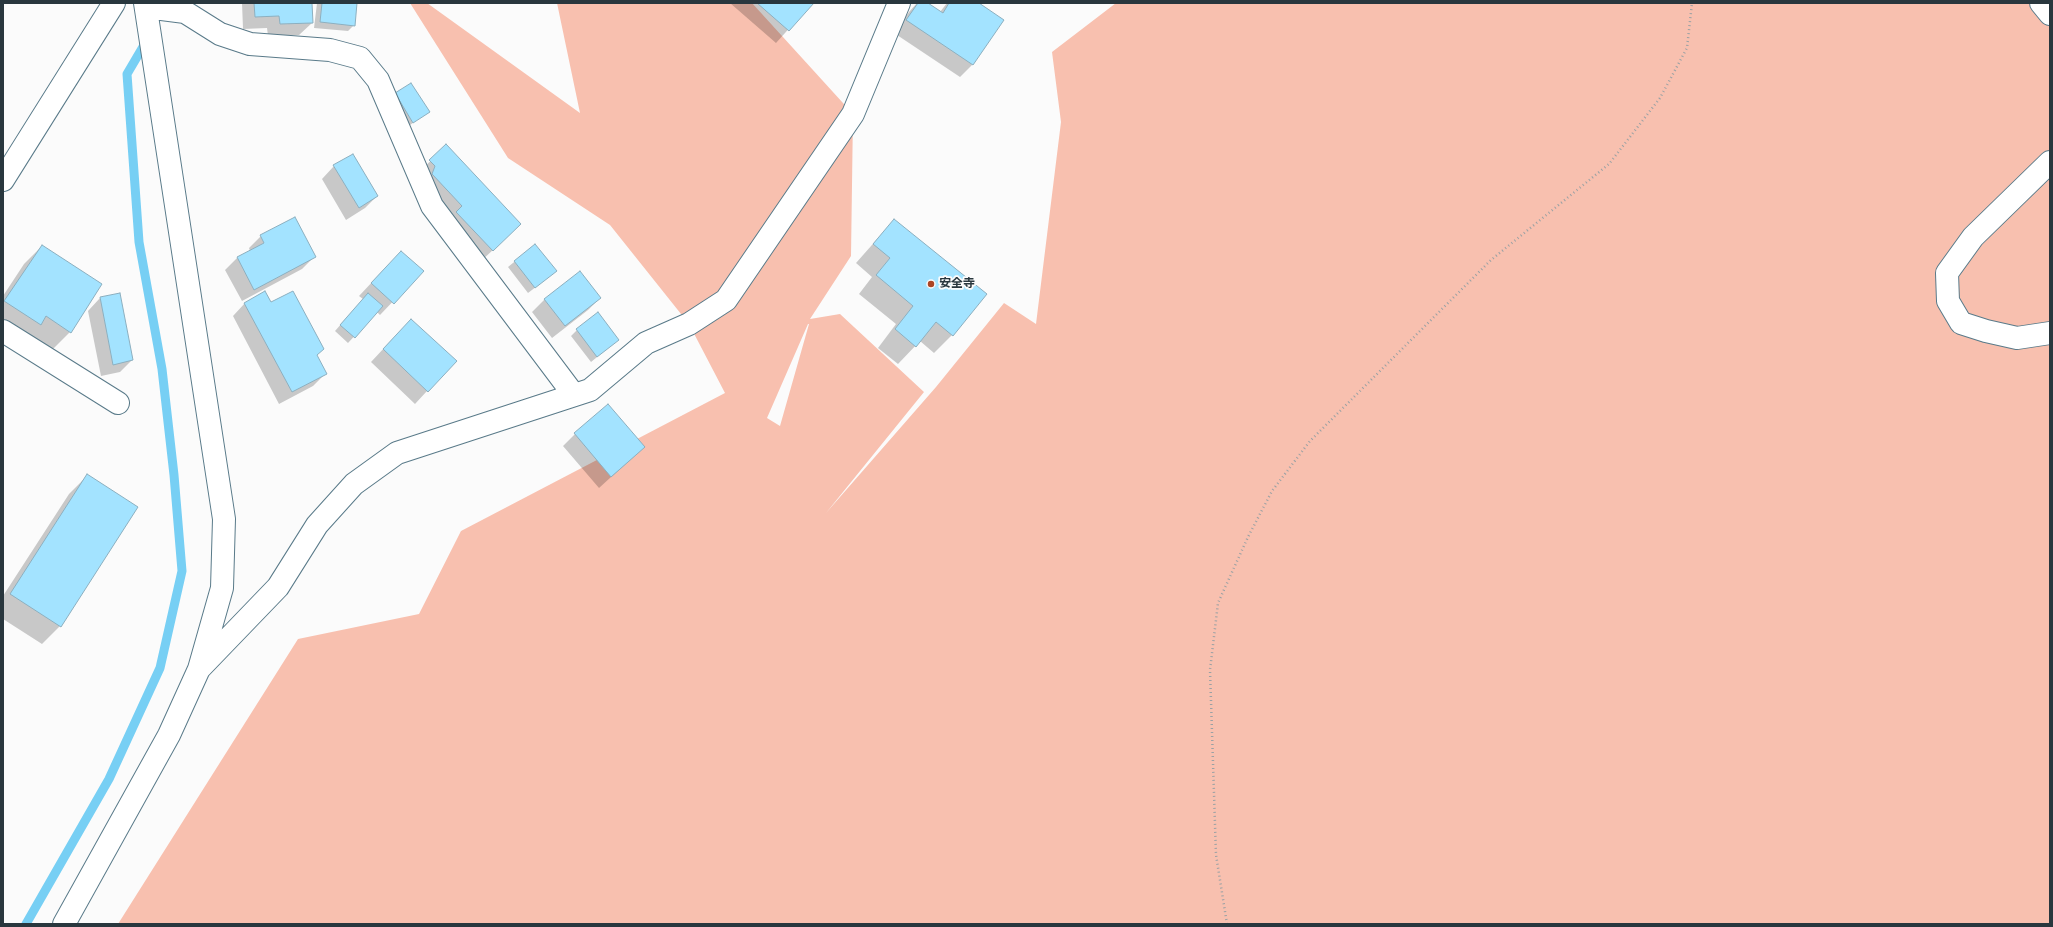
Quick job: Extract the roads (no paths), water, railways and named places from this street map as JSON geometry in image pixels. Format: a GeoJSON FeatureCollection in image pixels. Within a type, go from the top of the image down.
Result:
{"type":"FeatureCollection","features":[{"type":"Feature","properties":{"kind":"street"},"geometry":{"type":"LineString","coordinates":[[3,180],[114,3]]}},
{"type":"Feature","properties":{"kind":"street"},"geometry":{"type":"LineString","coordinates":[[199,669],[278,587],[317,525],[333,507],[354,484],[391,457],[397,453],[590,390],[646,343],[689,324],[726,300],[853,114],[899,3]]}},
{"type":"Feature","properties":{"kind":"street"},"geometry":{"type":"LineString","coordinates":[[2041,3],[2050,14]]}},
{"type":"Feature","properties":{"kind":"street"},"geometry":{"type":"LineString","coordinates":[[64,924],[169,735],[199,669],[222,588],[224,519],[146,5],[185,12],[220,34],[250,44],[330,50],[360,58],[378,80],[432,206],[574,395]]}},
{"type":"Feature","properties":{"kind":"street"},"geometry":{"type":"LineString","coordinates":[[2050,162],[1973,237],[1947,272],[1948,302],[1961,323],[1986,331],[2017,338],[2050,333]]}},
{"type":"Feature","properties":{"kind":"street"},"geometry":{"type":"LineString","coordinates":[[3,331],[118,403]]}},
{"type":"Feature","properties":{"kind":"waterway"},"geometry":{"type":"LineString","coordinates":[[26,924],[109,779],[160,668],[182,571],[174,475],[162,369],[139,242],[127,74],[147,40]]}},
{"type":"Feature","properties":{"kind":"place","name":"安全寺"},"geometry":{"type":"Point","coordinates":[931,284]}}]}
